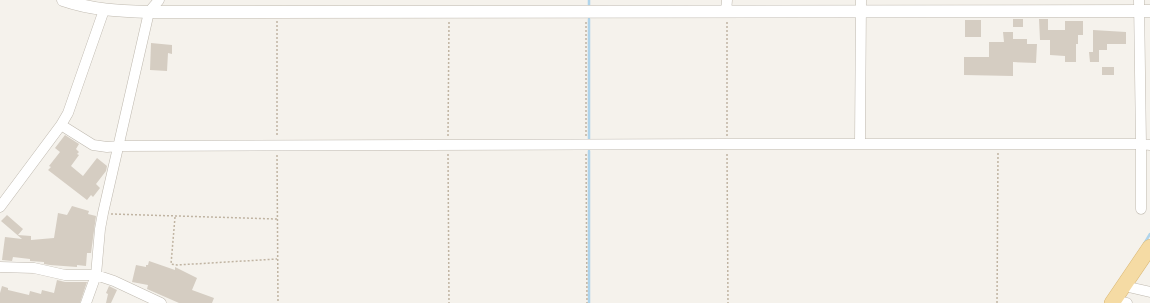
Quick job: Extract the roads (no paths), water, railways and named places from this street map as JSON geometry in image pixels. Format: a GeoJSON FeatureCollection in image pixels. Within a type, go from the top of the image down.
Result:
{"type":"FeatureCollection","features":[{"type":"Feature","properties":{"kind":"main road"},"geometry":{"type":"LineString","coordinates":[[1118,302],[1124,286],[1150,247]]}},
{"type":"Feature","properties":{"kind":"street"},"geometry":{"type":"LineString","coordinates":[[63,0],[104,10],[149,12],[586,12],[727,6],[1143,7],[1146,144],[1141,209]]}},
{"type":"Feature","properties":{"kind":"street"},"geometry":{"type":"LineString","coordinates":[[86,303],[96,275],[100,228],[103,213],[149,12],[159,0]]}},
{"type":"Feature","properties":{"kind":"street"},"geometry":{"type":"LineString","coordinates":[[860,144],[861,6]]}},
{"type":"Feature","properties":{"kind":"street"},"geometry":{"type":"LineString","coordinates":[[0,207],[68,112],[104,10]]}},
{"type":"Feature","properties":{"kind":"street"},"geometry":{"type":"LineString","coordinates":[[60,125],[93,145],[108,147],[277,145],[1146,144]]}},
{"type":"Feature","properties":{"kind":"street"},"geometry":{"type":"LineString","coordinates":[[0,267],[34,268],[65,275],[96,275],[114,281],[160,303]]}},
{"type":"Feature","properties":{"kind":"street"},"geometry":{"type":"LineString","coordinates":[[1124,286],[1150,292]]}},
{"type":"Feature","properties":{"kind":"waterway"},"geometry":{"type":"LineString","coordinates":[[589,0],[589,5]]}},
{"type":"Feature","properties":{"kind":"waterway"},"geometry":{"type":"LineString","coordinates":[[589,19],[589,139]]}},
{"type":"Feature","properties":{"kind":"waterway"},"geometry":{"type":"LineString","coordinates":[[589,151],[589,303]]}},
{"type":"Feature","properties":{"kind":"waterway"},"geometry":{"type":"LineString","coordinates":[[1144,244],[1150,234]]}}]}
